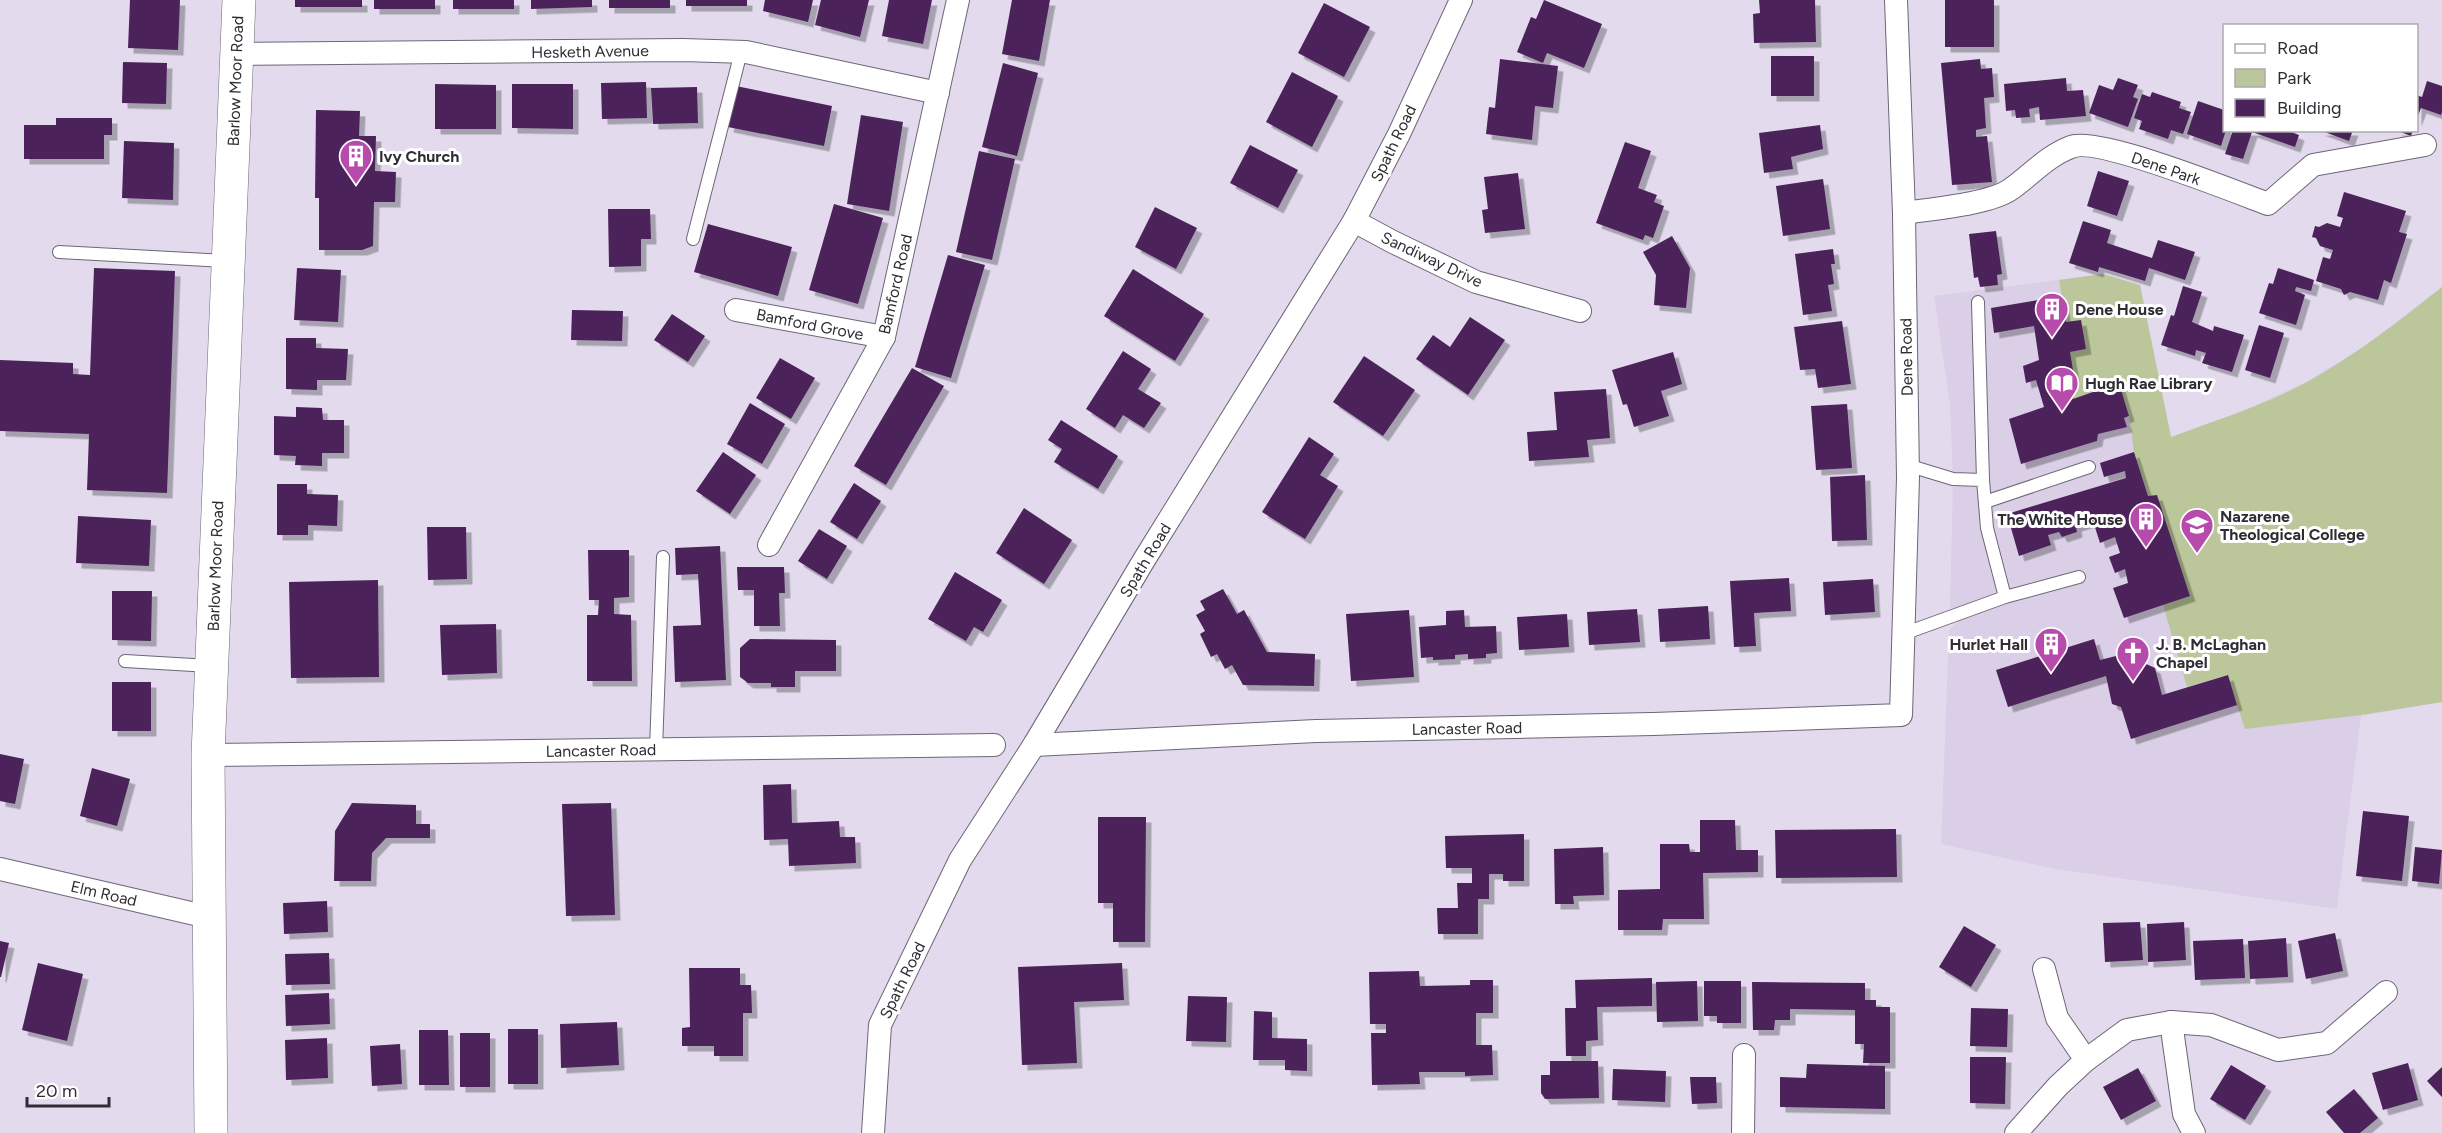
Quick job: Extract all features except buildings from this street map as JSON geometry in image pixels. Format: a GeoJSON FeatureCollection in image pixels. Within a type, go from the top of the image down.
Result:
{"type":"FeatureCollection","features":[{"type":"Feature","properties":{"kind":"main road","name":"Barlow Moor Road"},"geometry":{"type":"LineString","coordinates":[[211,1133],[208,755],[239,0]]}},
{"type":"Feature","properties":{"kind":"street","name":"Bamford Road"},"geometry":{"type":"LineString","coordinates":[[769,545],[884,338],[958,0]]}},
{"type":"Feature","properties":{"kind":"street","name":"Spath Road"},"geometry":{"type":"LineString","coordinates":[[873,1133],[880,1025],[960,860],[1034,745],[1150,550],[1354,221],[1399,134],[1461,0]]}},
{"type":"Feature","properties":{"kind":"street","name":"Dene Road"},"geometry":{"type":"LineString","coordinates":[[1896,0],[1904,213],[1907,465],[1901,715]]}},
{"type":"Feature","properties":{"kind":"street","name":"Hesketh Avenue"},"geometry":{"type":"LineString","coordinates":[[237,54],[682,50],[741,52],[938,93]]}},
{"type":"Feature","properties":{"kind":"street","name":"Dene Park"},"geometry":{"type":"LineString","coordinates":[[1904,213],[1972,203],[2009,191],[2041,164],[2073,146],[2109,149],[2184,173],[2268,204],[2313,165],[2425,145]]}},
{"type":"Feature","properties":{"kind":"street","name":"Sandiway Drive"},"geometry":{"type":"LineString","coordinates":[[1354,221],[1476,282],[1580,311]]}},
{"type":"Feature","properties":{"kind":"street","name":"Bamford Grove"},"geometry":{"type":"LineString","coordinates":[[736,310],[884,338]]}},
{"type":"Feature","properties":{"kind":"street","name":"Lancaster Road"},"geometry":{"type":"LineString","coordinates":[[1034,745],[1316,731],[1653,724],[1901,715]]}},
{"type":"Feature","properties":{"kind":"street","name":"Lancaster Road"},"geometry":{"type":"LineString","coordinates":[[208,755],[994,745]]}},
{"type":"Feature","properties":{"kind":"street","name":"Elm Road"},"geometry":{"type":"LineString","coordinates":[[0,869],[208,917]]}},
{"type":"Feature","properties":{"kind":"street"},"geometry":{"type":"LineString","coordinates":[[2044,969],[2056,1018],[2086,1060]]}},
{"type":"Feature","properties":{"kind":"street"},"geometry":{"type":"LineString","coordinates":[[2016,1133],[2058,1086],[2086,1060],[2127,1030],[2171,1022],[2211,1025],[2278,1050],[2327,1043],[2386,992]]}},
{"type":"Feature","properties":{"kind":"street"},"geometry":{"type":"LineString","coordinates":[[2171,1022],[2184,1114],[2194,1133]]}},
{"type":"Feature","properties":{"kind":"street"},"geometry":{"type":"LineString","coordinates":[[1743,1133],[1744,1055]]}},
{"type":"Feature","properties":{"kind":"lane"},"geometry":{"type":"LineString","coordinates":[[693,239],[741,52]]}},
{"type":"Feature","properties":{"kind":"lane"},"geometry":{"type":"LineString","coordinates":[[59,252],[227,261]]}},
{"type":"Feature","properties":{"kind":"lane"},"geometry":{"type":"LineString","coordinates":[[1978,302],[1983,480],[1987,528],[2005,597]]}},
{"type":"Feature","properties":{"kind":"lane"},"geometry":{"type":"LineString","coordinates":[[1907,465],[1953,479],[1983,480]]}},
{"type":"Feature","properties":{"kind":"lane"},"geometry":{"type":"LineString","coordinates":[[1985,502],[2089,467]]}},
{"type":"Feature","properties":{"kind":"lane"},"geometry":{"type":"LineString","coordinates":[[656,749],[663,557]]}},
{"type":"Feature","properties":{"kind":"lane"},"geometry":{"type":"LineString","coordinates":[[1903,634],[2005,597],[2079,577]]}},
{"type":"Feature","properties":{"kind":"lane"},"geometry":{"type":"LineString","coordinates":[[125,661],[211,666]]}},
{"type":"Feature","properties":{"kind":"shaded area","name":"Nazarene Theological College"},"geometry":{"type":"Polygon","coordinates":[[[2103,274],[2140,285],[2171,437],[2247,409],[2306,382],[2362,348],[2442,287],[2442,702],[2361,716],[2337,909],[2055,869],[1941,844],[1949,630],[1958,622],[1950,607],[1953,479],[1950,405],[1934,296],[2103,274]]]}},
{"type":"Feature","properties":{"kind":"green space"},"geometry":{"type":"Polygon","coordinates":[[[2103,274],[2140,285],[2171,437],[2258,405],[2307,382],[2360,349],[2442,287],[2442,702],[2361,715],[2245,729],[2227,675],[2187,687],[2163,605],[2157,495],[2148,496],[2134,452],[2129,416],[2119,384],[2070,400],[2064,377],[2070,352],[2086,349],[2081,321],[2066,322],[2059,280],[2103,274]]]}},
{"type":"Feature","properties":{"kind":"place","name":"Ivy Church"},"geometry":{"type":"Point","coordinates":[356,185]}},
{"type":"Feature","properties":{"kind":"place","name":"Dene House"},"geometry":{"type":"Point","coordinates":[2052,338]}},
{"type":"Feature","properties":{"kind":"place","name":"Hugh Rae Library"},"geometry":{"type":"Point","coordinates":[2062,412]}},
{"type":"Feature","properties":{"kind":"place","name":"The White House"},"geometry":{"type":"Point","coordinates":[2146,548]}},
{"type":"Feature","properties":{"kind":"place","name":"Nazarene Theological College"},"geometry":{"type":"Point","coordinates":[2197,554]}},
{"type":"Feature","properties":{"kind":"place","name":"Hurlet Hall"},"geometry":{"type":"Point","coordinates":[2051,673]}},
{"type":"Feature","properties":{"kind":"place","name":"J. B. McLaghan Chapel"},"geometry":{"type":"Point","coordinates":[2133,682]}}]}
